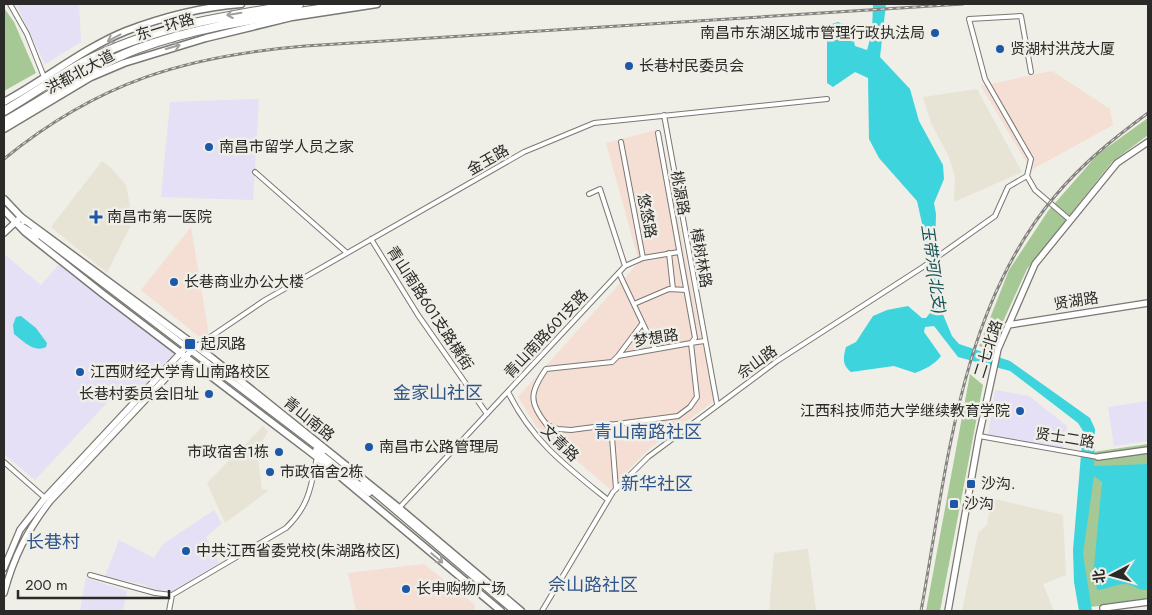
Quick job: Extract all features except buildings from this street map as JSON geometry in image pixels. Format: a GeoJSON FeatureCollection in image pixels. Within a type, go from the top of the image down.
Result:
{"type":"FeatureCollection","features":[{"type":"Feature","properties":{"kind":"highway","name":"东一环路"},"geometry":{"type":"LineString","coordinates":[[4,111],[83,63],[136,40],[173,27],[214,17],[300,4]]}},
{"type":"Feature","properties":{"kind":"highway","name":"东一环路"},"geometry":{"type":"LineString","coordinates":[[4,122],[88,71],[136,49],[206,29],[349,4]]}},
{"type":"Feature","properties":{"kind":"main road","name":"洪都北大道"},"geometry":{"type":"LineString","coordinates":[[4,102],[44,77],[126,32],[210,5],[241,4]]}},
{"type":"Feature","properties":{"kind":"main road","name":"洪都北大道"},"geometry":{"type":"LineString","coordinates":[[4,129],[91,77],[124,62],[197,40],[292,18],[384,4]]}},
{"type":"Feature","properties":{"kind":"main road","name":"二七北路"},"geometry":{"type":"LineString","coordinates":[[948,611],[978,436],[998,349],[1009,323],[1035,264],[1117,163],[1148,142]]}},
{"type":"Feature","properties":{"kind":"main road","name":"青山南路"},"geometry":{"type":"LineString","coordinates":[[4,199],[21,217],[189,349],[399,508],[498,603]]}},
{"type":"Feature","properties":{"kind":"main road","name":"青山南路"},"geometry":{"type":"LineString","coordinates":[[4,210],[16,223],[103,294],[189,349],[317,457],[498,603],[521,611]]}},
{"type":"Feature","properties":{"kind":"main road"},"geometry":{"type":"LineString","coordinates":[[4,233],[21,217]]}},
{"type":"Feature","properties":{"kind":"main road","name":"贤湖路"},"geometry":{"type":"LineString","coordinates":[[1009,323],[1148,301]]}},
{"type":"Feature","properties":{"kind":"main road"},"geometry":{"type":"LineString","coordinates":[[4,568],[20,530],[45,498],[189,349]]}},
{"type":"Feature","properties":{"kind":"main road"},"geometry":{"type":"LineString","coordinates":[[4,592],[17,552],[31,526],[50,501],[189,349]]}},
{"type":"Feature","properties":{"kind":"main road"},"geometry":{"type":"LineString","coordinates":[[189,349],[290,428],[509,611]]}},
{"type":"Feature","properties":{"kind":"main road","name":"贤士二路"},"geometry":{"type":"LineString","coordinates":[[1098,457],[1148,450]]}},
{"type":"Feature","properties":{"kind":"main road"},"geometry":{"type":"LineString","coordinates":[[1104,611],[1103,608],[1148,602]]}},
{"type":"Feature","properties":{"kind":"main road"},"geometry":{"type":"LineString","coordinates":[[498,603],[514,611]]}},
{"type":"Feature","properties":{"kind":"street"},"geometry":{"type":"LineString","coordinates":[[10,4],[27,34],[44,77]]}},
{"type":"Feature","properties":{"kind":"street"},"geometry":{"type":"LineString","coordinates":[[1031,72],[1021,16],[969,19],[985,79],[1031,159],[1026,176],[1035,190],[1070,220]]}},
{"type":"Feature","properties":{"kind":"street","name":"金玉路"},"geometry":{"type":"LineString","coordinates":[[189,349],[265,300],[524,152],[594,123],[827,100]]}},
{"type":"Feature","properties":{"kind":"street","name":"樟树林路"},"geometry":{"type":"LineString","coordinates":[[664,115],[717,404]]}},
{"type":"Feature","properties":{"kind":"street","name":"桃源路"},"geometry":{"type":"LineString","coordinates":[[658,133],[695,338],[691,343]]}},
{"type":"Feature","properties":{"kind":"street","name":"悠悠路"},"geometry":{"type":"LineString","coordinates":[[621,142],[643,258],[679,252]]}},
{"type":"Feature","properties":{"kind":"street"},"geometry":{"type":"LineString","coordinates":[[255,172],[347,253]]}},
{"type":"Feature","properties":{"kind":"street","name":"佘山路"},"geometry":{"type":"LineString","coordinates":[[542,611],[608,500],[616,489],[648,457],[717,404],[805,342],[923,267],[995,216],[1008,187],[1026,176]]}},
{"type":"Feature","properties":{"kind":"street"},"geometry":{"type":"LineString","coordinates":[[589,194],[600,189],[625,266],[643,258]]}},
{"type":"Feature","properties":{"kind":"street","name":"青山南路601支路横街"},"geometry":{"type":"LineString","coordinates":[[371,239],[418,315],[487,414]]}},
{"type":"Feature","properties":{"kind":"street"},"geometry":{"type":"LineString","coordinates":[[669,253],[673,289]]}},
{"type":"Feature","properties":{"kind":"street","name":"青山南路601支路"},"geometry":{"type":"LineString","coordinates":[[399,508],[625,266]]}},
{"type":"Feature","properties":{"kind":"street"},"geometry":{"type":"LineString","coordinates":[[619,272],[655,349]]}},
{"type":"Feature","properties":{"kind":"street"},"geometry":{"type":"LineString","coordinates":[[634,304],[673,289],[686,290]]}},
{"type":"Feature","properties":{"kind":"street"},"geometry":{"type":"LineString","coordinates":[[618,356],[642,324]]}},
{"type":"Feature","properties":{"kind":"street"},"geometry":{"type":"LineString","coordinates":[[691,343],[704,341]]}},
{"type":"Feature","properties":{"kind":"street","name":"梦想路"},"geometry":{"type":"LineString","coordinates":[[691,343],[698,397],[690,407],[678,416],[571,430],[558,429],[547,425],[534,403],[534,388],[546,369],[612,362],[618,356],[691,343]]}},
{"type":"Feature","properties":{"kind":"street","name":"文青路"},"geometry":{"type":"LineString","coordinates":[[508,392],[529,429],[552,455],[608,500]]}},
{"type":"Feature","properties":{"kind":"street"},"geometry":{"type":"LineString","coordinates":[[611,424],[616,489]]}},
{"type":"Feature","properties":{"kind":"street","name":"贤士二路"},"geometry":{"type":"LineString","coordinates":[[978,436],[1098,457]]}},
{"type":"Feature","properties":{"kind":"street"},"geometry":{"type":"LineString","coordinates":[[90,575],[154,593],[172,595],[286,528],[298,516],[308,498],[317,457]]}},
{"type":"Feature","properties":{"kind":"street"},"geometry":{"type":"LineString","coordinates":[[4,462],[45,498]]}},
{"type":"Feature","properties":{"kind":"street"},"geometry":{"type":"LineString","coordinates":[[169,611],[172,595]]}},
{"type":"Feature","properties":{"kind":"shaded area"},"geometry":{"type":"Polygon","coordinates":[[[16,4],[79,4],[81,42],[45,64],[16,4]]]}},
{"type":"Feature","properties":{"kind":"shaded area"},"geometry":{"type":"Polygon","coordinates":[[[1052,71],[1110,109],[1113,125],[1031,170],[981,86],[1052,71]]]}},
{"type":"Feature","properties":{"kind":"shaded area"},"geometry":{"type":"Polygon","coordinates":[[[977,89],[1022,172],[954,202],[955,176],[948,155],[931,123],[923,97],[977,89]]]}},
{"type":"Feature","properties":{"kind":"shaded area","name":"南昌市留学人员之家"},"geometry":{"type":"Polygon","coordinates":[[[259,99],[253,200],[161,197],[170,102],[259,99]]]}},
{"type":"Feature","properties":{"kind":"shaded area"},"geometry":{"type":"Polygon","coordinates":[[[660,129],[714,401],[648,450],[610,489],[536,426],[518,397],[639,262],[606,143],[660,129]]]}},
{"type":"Feature","properties":{"kind":"shaded area","name":"南昌市第一医院"},"geometry":{"type":"Polygon","coordinates":[[[102,161],[126,185],[133,221],[107,273],[51,227],[102,161]]]}},
{"type":"Feature","properties":{"kind":"shaded area"},"geometry":{"type":"Polygon","coordinates":[[[191,227],[209,335],[202,339],[141,290],[191,227]]]}},
{"type":"Feature","properties":{"kind":"shaded area","name":"江西财经大学青山南路校区"},"geometry":{"type":"Polygon","coordinates":[[[4,254],[41,285],[60,263],[174,353],[130,402],[118,391],[35,480],[4,454],[4,254]]]}},
{"type":"Feature","properties":{"kind":"shaded area","name":"江西科技师范大学继续教育学院"},"geometry":{"type":"Polygon","coordinates":[[[995,390],[1029,396],[1067,426],[1063,449],[988,436],[995,390]]]}},
{"type":"Feature","properties":{"kind":"shaded area"},"geometry":{"type":"Polygon","coordinates":[[[1148,401],[1148,441],[1114,446],[1108,407],[1148,401]]]}},
{"type":"Feature","properties":{"kind":"shaded area"},"geometry":{"type":"Polygon","coordinates":[[[263,426],[268,431],[257,451],[262,489],[268,491],[225,523],[207,483],[263,426]]]}},
{"type":"Feature","properties":{"kind":"shaded area"},"geometry":{"type":"Polygon","coordinates":[[[991,498],[1063,515],[1066,575],[1043,584],[1054,611],[962,611],[978,533],[987,525],[991,498]]]}},
{"type":"Feature","properties":{"kind":"shaded area","name":"中共江西省委党校(朱湖路校区)"},"geometry":{"type":"Polygon","coordinates":[[[214,510],[222,523],[206,537],[219,563],[172,591],[154,590],[145,585],[105,576],[119,540],[154,558],[163,544],[214,510]]]}},
{"type":"Feature","properties":{"kind":"shaded area"},"geometry":{"type":"Polygon","coordinates":[[[808,549],[816,611],[769,611],[774,553],[808,549]]]}},
{"type":"Feature","properties":{"kind":"shaded area"},"geometry":{"type":"Polygon","coordinates":[[[424,564],[475,605],[474,611],[356,611],[348,573],[424,564]]]}},
{"type":"Feature","properties":{"kind":"shaded area"},"geometry":{"type":"Polygon","coordinates":[[[86,578],[127,591],[123,611],[80,611],[86,578]]]}},
{"type":"Feature","properties":{"kind":"green space"},"geometry":{"type":"Polygon","coordinates":[[[4,8],[14,22],[36,73],[4,91],[4,8]]]}},
{"type":"Feature","properties":{"kind":"green space"},"geometry":{"type":"Polygon","coordinates":[[[1148,118],[1148,135],[1112,162],[1027,269],[990,350],[979,346],[1009,270],[1048,211],[1098,154],[1148,118]]]}},
{"type":"Feature","properties":{"kind":"green space"},"geometry":{"type":"Polygon","coordinates":[[[970,374],[983,385],[940,611],[926,611],[970,374]]]}},
{"type":"Feature","properties":{"kind":"green space"},"geometry":{"type":"Polygon","coordinates":[[[1148,444],[1148,600],[1090,607],[1082,554],[1093,452],[1148,444]]]}},
{"type":"Feature","properties":{"kind":"water","name":"玉带河(北支)"},"geometry":{"type":"Polygon","coordinates":[[[873,4],[886,4],[880,57],[910,89],[919,121],[943,165],[944,179],[934,203],[936,214],[935,251],[942,312],[952,336],[959,344],[1010,361],[1090,418],[1095,429],[1094,466],[1148,464],[1148,590],[1125,584],[1097,590],[1094,567],[1102,482],[1094,476],[1083,554],[1092,611],[1079,611],[1074,582],[1073,550],[1083,431],[1078,423],[1010,371],[958,357],[934,326],[925,327],[924,332],[941,356],[926,368],[915,373],[894,366],[851,372],[845,364],[846,347],[856,342],[873,316],[887,310],[908,306],[922,318],[926,318],[934,308],[933,273],[917,201],[879,158],[869,139],[868,78],[855,72],[833,87],[827,83],[827,34],[829,25],[838,22],[846,26],[852,34],[855,46],[867,50],[872,32],[873,4]]]}},
{"type":"Feature","properties":{"kind":"water"},"geometry":{"type":"Polygon","coordinates":[[[21,316],[36,328],[47,343],[46,347],[33,347],[14,334],[13,325],[16,317],[21,316]]]}},
{"type":"Feature","properties":{"kind":"railway"},"geometry":{"type":"LineString","coordinates":[[4,159],[39,132],[74,110],[109,92],[145,77],[221,57],[305,46],[963,4]]}},
{"type":"Feature","properties":{"kind":"railway"},"geometry":{"type":"LineString","coordinates":[[921,611],[939,503],[962,393],[977,340],[997,289],[1023,241],[1055,196],[1099,152],[1148,113]]}},
{"type":"Feature","properties":{"kind":"place","name":"南昌市东湖区城市管理行政执法局"},"geometry":{"type":"Point","coordinates":[935,33]}},
{"type":"Feature","properties":{"kind":"place","name":"贤湖村洪茂大厦"},"geometry":{"type":"Point","coordinates":[1000,49]}},
{"type":"Feature","properties":{"kind":"place","name":"长巷村民委员会"},"geometry":{"type":"Point","coordinates":[629,66]}},
{"type":"Feature","properties":{"kind":"place","name":"南昌市留学人员之家"},"geometry":{"type":"Point","coordinates":[209,147]}},
{"type":"Feature","properties":{"kind":"place","name":"南昌市第一医院"},"geometry":{"type":"Point","coordinates":[96,217]}},
{"type":"Feature","properties":{"kind":"place","name":"长巷商业办公大楼"},"geometry":{"type":"Point","coordinates":[174,282]}},
{"type":"Feature","properties":{"kind":"place","name":"起凤路"},"geometry":{"type":"Point","coordinates":[190,344]}},
{"type":"Feature","properties":{"kind":"place","name":"江西财经大学青山南路校区"},"geometry":{"type":"Point","coordinates":[80,372]}},
{"type":"Feature","properties":{"kind":"place","name":"长巷村委员会旧址"},"geometry":{"type":"Point","coordinates":[209,394]}},
{"type":"Feature","properties":{"kind":"place","name":"江西科技师范大学继续教育学院"},"geometry":{"type":"Point","coordinates":[1020,411]}},
{"type":"Feature","properties":{"kind":"place","name":"南昌市公路管理局"},"geometry":{"type":"Point","coordinates":[369,447]}},
{"type":"Feature","properties":{"kind":"place","name":"市政宿舍1栋"},"geometry":{"type":"Point","coordinates":[279,452]}},
{"type":"Feature","properties":{"kind":"place","name":"市政宿舍2栋"},"geometry":{"type":"Point","coordinates":[270,472]}},
{"type":"Feature","properties":{"kind":"place","name":"沙沟."},"geometry":{"type":"Point","coordinates":[971,484]}},
{"type":"Feature","properties":{"kind":"place","name":"沙沟"},"geometry":{"type":"Point","coordinates":[954,504]}},
{"type":"Feature","properties":{"kind":"place","name":"中共江西省委党校(朱湖路校区)"},"geometry":{"type":"Point","coordinates":[186,551]}},
{"type":"Feature","properties":{"kind":"place","name":"长申购物广场"},"geometry":{"type":"Point","coordinates":[406,589]}},
{"type":"Feature","properties":{"kind":"district","name":"金家山社区"},"geometry":{"type":"Point","coordinates":[438,393]}},
{"type":"Feature","properties":{"kind":"district","name":"青山南路社区"},"geometry":{"type":"Point","coordinates":[648,432]}},
{"type":"Feature","properties":{"kind":"district","name":"新华社区"},"geometry":{"type":"Point","coordinates":[657,484]}},
{"type":"Feature","properties":{"kind":"district","name":"长巷村"},"geometry":{"type":"Point","coordinates":[53,542]}},
{"type":"Feature","properties":{"kind":"district","name":"佘山路社区"},"geometry":{"type":"Point","coordinates":[593,585]}}]}
